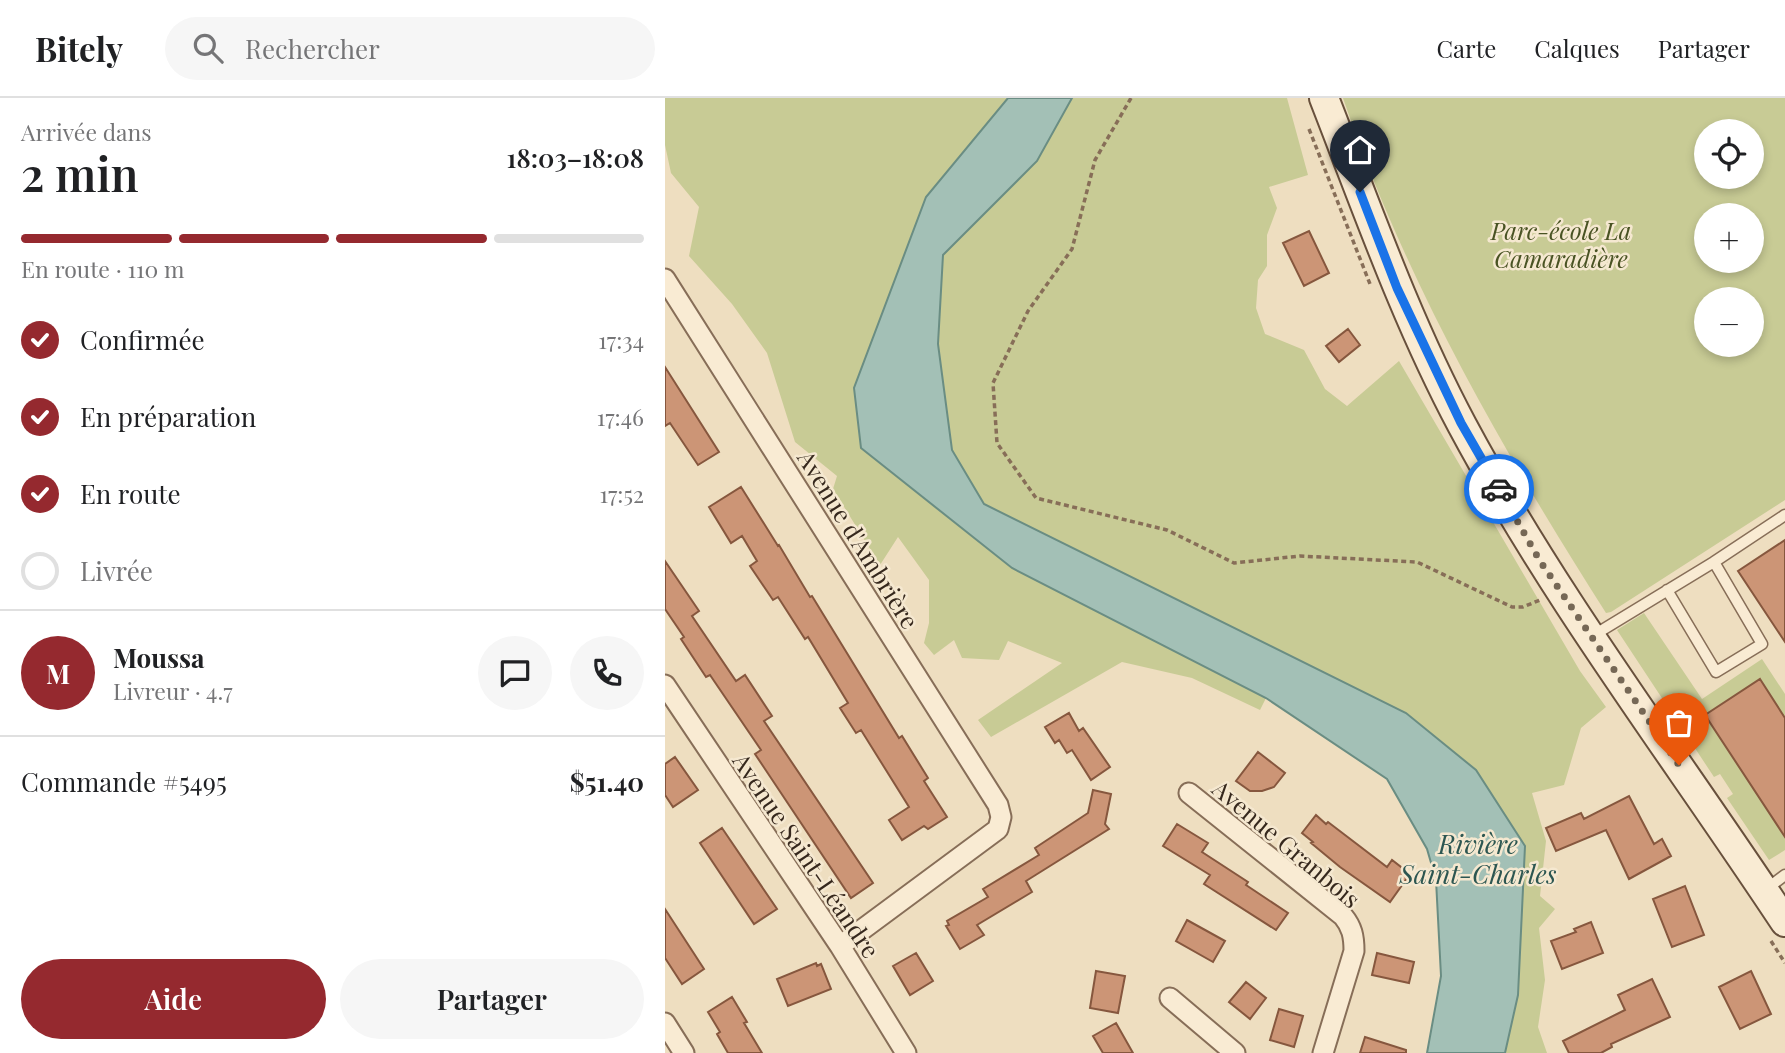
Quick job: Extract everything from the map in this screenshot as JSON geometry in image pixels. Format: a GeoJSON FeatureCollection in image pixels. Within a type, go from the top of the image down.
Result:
{"type":"FeatureCollection","features":[{"type":"Feature","properties":{"kind":"main road"},"geometry":{"type":"LineString","coordinates":[[1324,98],[1397,288],[1461,423],[1540,561],[1591,637],[1775,883],[1785,922]]}},
{"type":"Feature","properties":{"kind":"street","name":"Avenue d'Ambrière"},"geometry":{"type":"LineString","coordinates":[[665,279],[998,805],[1001,817],[998,829],[839,946]]}},
{"type":"Feature","properties":{"kind":"street","name":"Avenue Saint-Léandre"},"geometry":{"type":"LineString","coordinates":[[665,685],[907,1053]]}},
{"type":"Feature","properties":{"kind":"street","name":"Avenue Granbois"},"geometry":{"type":"LineString","coordinates":[[1189,793],[1343,916],[1351,926],[1354,951],[1323,1053]]}},
{"type":"Feature","properties":{"kind":"street"},"geometry":{"type":"LineString","coordinates":[[1170,998],[1235,1053]]}},
{"type":"Feature","properties":{"kind":"street"},"geometry":{"type":"LineString","coordinates":[[665,1023],[684,1053]]}},
{"type":"Feature","properties":{"kind":"lane"},"geometry":{"type":"LineString","coordinates":[[1591,637],[1785,515]]}},
{"type":"Feature","properties":{"kind":"lane"},"geometry":{"type":"LineString","coordinates":[[1667,590],[1716,672],[1762,644],[1714,562]]}},
{"type":"Feature","properties":{"kind":"path"},"geometry":{"type":"LineString","coordinates":[[1131,98],[1095,160],[1072,249],[1028,311],[993,383],[997,443],[1036,498],[1167,530],[1234,563],[1300,556],[1417,562],[1512,607],[1523,607],[1540,600]]}},
{"type":"Feature","properties":{"kind":"green space"},"geometry":{"type":"Polygon","coordinates":[[[665,98],[1008,98],[926,197],[854,388],[1012,568],[1266,698],[1260,710],[1192,678],[1122,662],[991,737],[978,720],[1062,663],[1008,641],[999,660],[962,658],[954,640],[934,655],[924,643],[929,623],[929,580],[898,537],[880,565],[833,489],[837,476],[795,442],[767,353],[732,304],[689,256],[699,207],[671,173],[665,145],[665,98]]]}},
{"type":"Feature","properties":{"kind":"green space"},"geometry":{"type":"Polygon","coordinates":[[[1072,98],[1287,98],[1308,175],[1269,187],[1277,208],[1267,235],[1267,266],[1258,280],[1256,308],[1265,334],[1304,350],[1325,389],[1347,406],[1399,361],[1580,671],[1606,707],[1581,728],[1564,785],[1532,793],[1546,841],[1540,896],[1555,909],[1539,928],[1545,980],[1538,1027],[1547,1053],[1505,1053],[1518,995],[1476,770],[1406,713],[984,504],[952,450],[938,344],[943,255],[1037,161],[1072,98]]]}},
{"type":"Feature","properties":{"kind":"green space","name":"Parc-école La Camaradière"},"geometry":{"type":"Polygon","coordinates":[[[1343,98],[1785,98],[1785,500],[1606,613],[1494,427],[1426,299],[1396,233],[1343,98]]]}},
{"type":"Feature","properties":{"kind":"green space"},"geometry":{"type":"Polygon","coordinates":[[[1644,613],[1702,699],[1762,659],[1785,694],[1785,718],[1760,680],[1785,833],[1785,850],[1769,860],[1727,798],[1733,794],[1720,774],[1714,777],[1617,630],[1644,613]]]}},
{"type":"Feature","properties":{"kind":"water","name":"Rivière Saint-Charles"},"geometry":{"type":"Polygon","coordinates":[[[1008,98],[1072,98],[1037,161],[943,255],[938,344],[952,450],[984,504],[1406,713],[1476,770],[1525,846],[1518,995],[1505,1053],[1427,1053],[1441,976],[1436,880],[1427,849],[1387,779],[1266,698],[1012,568],[861,448],[854,388],[926,197],[1008,98]]]}},
{"type":"Feature","properties":{"kind":"building"},"geometry":{"type":"Polygon","coordinates":[[[1309,231],[1329,273],[1304,286],[1283,243],[1309,231]]]}},
{"type":"Feature","properties":{"kind":"building"},"geometry":{"type":"Polygon","coordinates":[[[1348,329],[1360,345],[1339,362],[1326,346],[1348,329]]]}},
{"type":"Feature","properties":{"kind":"building"},"geometry":{"type":"Polygon","coordinates":[[[665,367],[719,452],[698,465],[670,423],[665,426],[665,367]]]}},
{"type":"Feature","properties":{"kind":"building"},"geometry":{"type":"Polygon","coordinates":[[[741,487],[899,738],[902,736],[928,778],[924,781],[947,817],[928,829],[924,826],[902,840],[889,820],[909,807],[861,730],[856,733],[840,708],[848,703],[808,637],[805,639],[778,597],[773,600],[750,566],[757,561],[742,536],[731,543],[709,507],[741,487]]]}},
{"type":"Feature","properties":{"kind":"building"},"geometry":{"type":"Polygon","coordinates":[[[1785,540],[1785,642],[1738,571],[1785,540]]]}},
{"type":"Feature","properties":{"kind":"building"},"geometry":{"type":"Polygon","coordinates":[[[665,561],[699,611],[692,616],[736,681],[745,675],[772,716],[764,721],[873,883],[851,898],[755,754],[761,750],[710,675],[706,677],[681,639],[684,637],[665,609],[665,561]]]}},
{"type":"Feature","properties":{"kind":"building"},"geometry":{"type":"Polygon","coordinates":[[[1760,679],[1785,718],[1785,837],[1705,715],[1760,679]]]}},
{"type":"Feature","properties":{"kind":"building"},"geometry":{"type":"Polygon","coordinates":[[[1069,713],[1079,731],[1083,728],[1110,767],[1091,780],[1072,750],[1067,753],[1059,740],[1055,743],[1045,727],[1069,713]]]}},
{"type":"Feature","properties":{"kind":"building"},"geometry":{"type":"Polygon","coordinates":[[[1258,752],[1285,773],[1274,787],[1250,791],[1236,781],[1258,752]]]}},
{"type":"Feature","properties":{"kind":"building"},"geometry":{"type":"Polygon","coordinates":[[[675,757],[698,790],[673,807],[665,795],[665,764],[675,757]]]}},
{"type":"Feature","properties":{"kind":"building"},"geometry":{"type":"Polygon","coordinates":[[[1093,790],[1111,794],[1105,824],[1109,829],[1026,881],[1032,892],[977,925],[984,935],[960,949],[946,926],[949,925],[947,921],[988,897],[983,889],[1039,855],[1035,848],[1088,813],[1093,790]]]}},
{"type":"Feature","properties":{"kind":"building"},"geometry":{"type":"Polygon","coordinates":[[[1629,796],[1654,844],[1662,839],[1671,856],[1629,879],[1606,830],[1556,851],[1546,828],[1581,813],[1584,819],[1629,796]]]}},
{"type":"Feature","properties":{"kind":"building"},"geometry":{"type":"Polygon","coordinates":[[[1316,815],[1387,867],[1392,860],[1410,874],[1390,902],[1340,867],[1302,833],[1316,815]]]}},
{"type":"Feature","properties":{"kind":"building"},"geometry":{"type":"Polygon","coordinates":[[[1177,824],[1208,843],[1202,852],[1248,882],[1246,885],[1288,913],[1276,930],[1204,884],[1210,875],[1163,846],[1177,824]]]}},
{"type":"Feature","properties":{"kind":"building"},"geometry":{"type":"Polygon","coordinates":[[[722,828],[777,909],[754,924],[700,843],[722,828]]]}},
{"type":"Feature","properties":{"kind":"building"},"geometry":{"type":"Polygon","coordinates":[[[1685,886],[1704,935],[1672,947],[1653,899],[1685,886]]]}},
{"type":"Feature","properties":{"kind":"building"},"geometry":{"type":"Polygon","coordinates":[[[665,909],[704,969],[682,984],[665,958],[665,909]]]}},
{"type":"Feature","properties":{"kind":"building"},"geometry":{"type":"Polygon","coordinates":[[[1187,920],[1225,941],[1213,962],[1176,941],[1187,920]]]}},
{"type":"Feature","properties":{"kind":"building"},"geometry":{"type":"Polygon","coordinates":[[[1591,922],[1603,953],[1562,969],[1551,941],[1576,932],[1574,929],[1591,922]]]}},
{"type":"Feature","properties":{"kind":"building"},"geometry":{"type":"Polygon","coordinates":[[[916,953],[933,981],[910,995],[893,966],[916,953]]]}},
{"type":"Feature","properties":{"kind":"building"},"geometry":{"type":"Polygon","coordinates":[[[1377,953],[1414,962],[1409,983],[1372,975],[1377,953]]]}},
{"type":"Feature","properties":{"kind":"building"},"geometry":{"type":"Polygon","coordinates":[[[816,963],[817,966],[821,964],[831,989],[788,1006],[777,979],[816,963]]]}},
{"type":"Feature","properties":{"kind":"building"},"geometry":{"type":"Polygon","coordinates":[[[1096,971],[1125,976],[1118,1013],[1090,1008],[1096,971]]]}},
{"type":"Feature","properties":{"kind":"building"},"geometry":{"type":"Polygon","coordinates":[[[1751,971],[1771,1014],[1740,1029],[1719,987],[1751,971]]]}},
{"type":"Feature","properties":{"kind":"building"},"geometry":{"type":"Polygon","coordinates":[[[1652,979],[1670,1017],[1611,1044],[1612,1047],[1601,1053],[1569,1053],[1563,1041],[1625,1010],[1618,995],[1652,979]]]}},
{"type":"Feature","properties":{"kind":"building"},"geometry":{"type":"Polygon","coordinates":[[[1246,982],[1266,998],[1250,1019],[1229,1002],[1246,982]]]}},
{"type":"Feature","properties":{"kind":"building"},"geometry":{"type":"Polygon","coordinates":[[[732,997],[762,1053],[728,1053],[717,1034],[720,1032],[708,1012],[732,997]]]}},
{"type":"Feature","properties":{"kind":"building"},"geometry":{"type":"Polygon","coordinates":[[[1279,1009],[1303,1016],[1294,1047],[1270,1040],[1279,1009]]]}},
{"type":"Feature","properties":{"kind":"building"},"geometry":{"type":"Polygon","coordinates":[[[1116,1023],[1133,1053],[1103,1053],[1093,1036],[1116,1023]]]}},
{"type":"Feature","properties":{"kind":"building"},"geometry":{"type":"Polygon","coordinates":[[[1365,1037],[1406,1050],[1406,1053],[1360,1053],[1365,1037]]]}},
{"type":"Feature","properties":{"kind":"way so far"},"geometry":{"type":"LineString","coordinates":[[1499,489],[1540,561],[1679,765]]}},
{"type":"Feature","properties":{"kind":"route"},"geometry":{"type":"LineString","coordinates":[[1360,192],[1397,288],[1461,423],[1499,489]]}}]}
